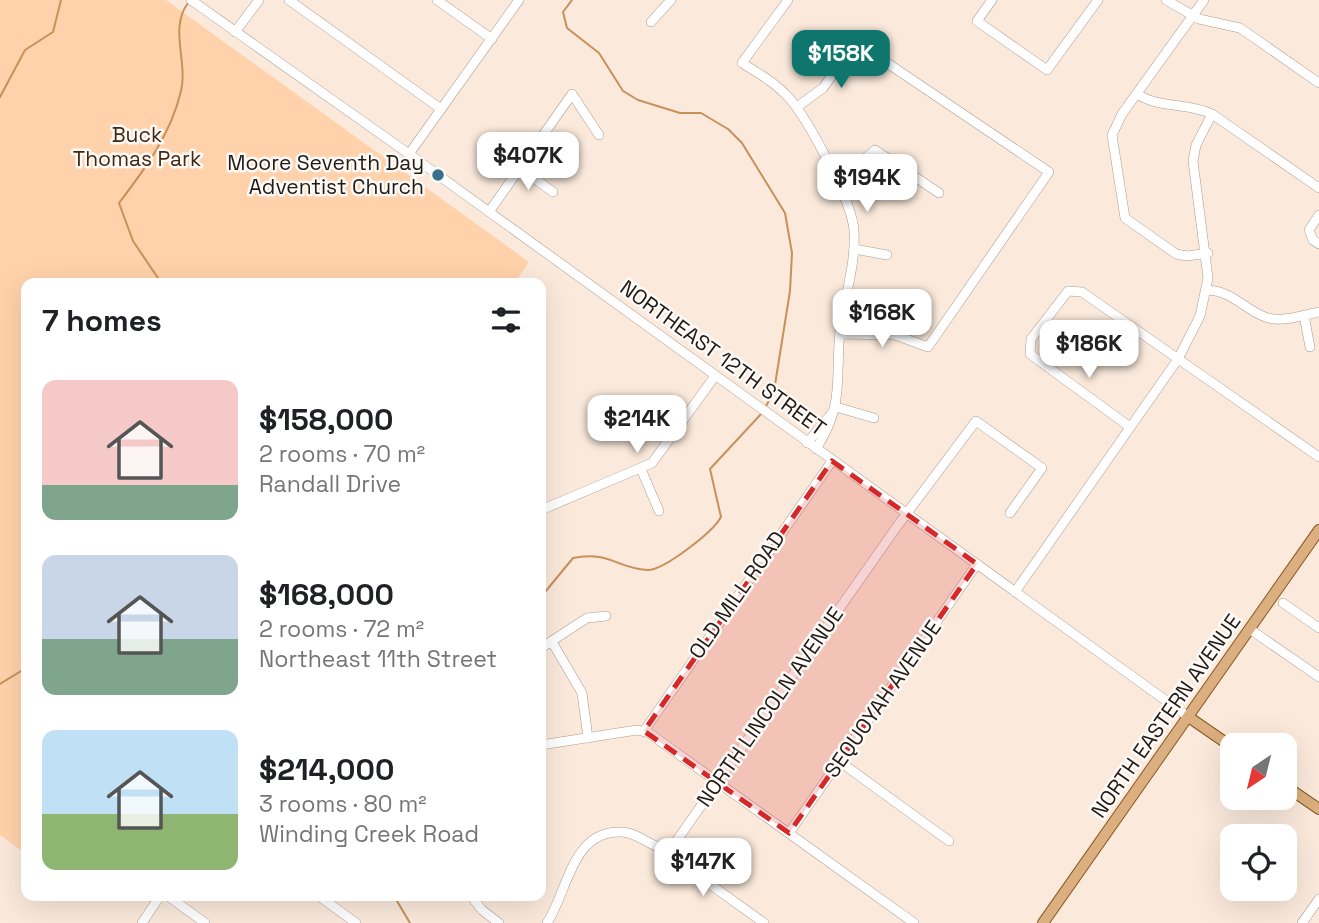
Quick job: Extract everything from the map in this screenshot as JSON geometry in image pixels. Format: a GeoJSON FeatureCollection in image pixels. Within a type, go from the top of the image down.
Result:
{"type":"FeatureCollection","features":[{"type":"Feature","properties":{"kind":"main road","name":"NORTH EASTERN AVENUE"},"geometry":{"type":"LineString","coordinates":[[1043,923],[1190,718],[1319,530]]}},
{"type":"Feature","properties":{"kind":"main road","name":"NORTHEAST 12TH STREET"},"geometry":{"type":"LineString","coordinates":[[1190,718],[1220,739]]}},
{"type":"Feature","properties":{"kind":"main road"},"geometry":{"type":"LineString","coordinates":[[1297,794],[1319,809]]}},
{"type":"Feature","properties":{"kind":"street"},"geometry":{"type":"LineString","coordinates":[[235,32],[259,0]]}},
{"type":"Feature","properties":{"kind":"street"},"geometry":{"type":"LineString","coordinates":[[289,0],[441,109]]}},
{"type":"Feature","properties":{"kind":"street"},"geometry":{"type":"LineString","coordinates":[[437,0],[492,39]]}},
{"type":"Feature","properties":{"kind":"street"},"geometry":{"type":"LineString","coordinates":[[409,154],[519,0]]}},
{"type":"Feature","properties":{"kind":"street"},"geometry":{"type":"LineString","coordinates":[[651,22],[671,0]]}},
{"type":"Feature","properties":{"kind":"street"},"geometry":{"type":"LineString","coordinates":[[788,0],[742,63],[781,90],[797,107],[851,211],[854,249],[840,334],[835,410],[832,423],[816,449]]}},
{"type":"Feature","properties":{"kind":"street"},"geometry":{"type":"LineString","coordinates":[[992,0],[978,21],[1047,71],[1098,0]]}},
{"type":"Feature","properties":{"kind":"street"},"geometry":{"type":"LineString","coordinates":[[1166,0],[1192,16],[1240,28],[1319,83]]}},
{"type":"Feature","properties":{"kind":"street"},"geometry":{"type":"LineString","coordinates":[[1204,0],[1115,125],[1112,135],[1125,218],[1176,254],[1187,257],[1208,253]]}},
{"type":"Feature","properties":{"kind":"street","name":"NORTHEAST 12TH STREET"},"geometry":{"type":"LineString","coordinates":[[193,1],[1190,718]]}},
{"type":"Feature","properties":{"kind":"street"},"geometry":{"type":"LineString","coordinates":[[797,107],[823,88],[856,42],[1049,172],[928,347],[895,335],[840,334]]}},
{"type":"Feature","properties":{"kind":"street"},"geometry":{"type":"LineString","coordinates":[[489,212],[572,94],[599,135]]}},
{"type":"Feature","properties":{"kind":"street"},"geometry":{"type":"LineString","coordinates":[[1137,94],[1153,103],[1197,108],[1212,114],[1319,188]]}},
{"type":"Feature","properties":{"kind":"street"},"geometry":{"type":"LineString","coordinates":[[1015,592],[1178,359],[1196,327],[1207,290],[1208,253],[1193,165],[1196,145],[1212,114]]}},
{"type":"Feature","properties":{"kind":"street"},"geometry":{"type":"LineString","coordinates":[[834,177],[861,162],[875,150],[939,192]]}},
{"type":"Feature","properties":{"kind":"street"},"geometry":{"type":"LineString","coordinates":[[520,168],[553,192]]}},
{"type":"Feature","properties":{"kind":"street"},"geometry":{"type":"LineString","coordinates":[[1319,215],[1309,230],[1312,240],[1319,244]]}},
{"type":"Feature","properties":{"kind":"street"},"geometry":{"type":"LineString","coordinates":[[854,249],[887,255]]}},
{"type":"Feature","properties":{"kind":"street"},"geometry":{"type":"LineString","coordinates":[[1130,427],[1030,354],[1031,339],[1060,298],[1072,289],[1088,296],[1319,457]]}},
{"type":"Feature","properties":{"kind":"street"},"geometry":{"type":"LineString","coordinates":[[1207,290],[1228,293],[1268,318],[1319,312]]}},
{"type":"Feature","properties":{"kind":"street"},"geometry":{"type":"LineString","coordinates":[[1304,315],[1310,347]]}},
{"type":"Feature","properties":{"kind":"street"},"geometry":{"type":"LineString","coordinates":[[546,508],[641,469],[664,450],[715,376]]}},
{"type":"Feature","properties":{"kind":"street"},"geometry":{"type":"LineString","coordinates":[[835,410],[874,418]]}},
{"type":"Feature","properties":{"kind":"street"},"geometry":{"type":"LineString","coordinates":[[807,443],[835,410]]}},
{"type":"Feature","properties":{"kind":"street","name":"NORTH LINCOLN AVENUE"},"geometry":{"type":"LineString","coordinates":[[668,849],[976,421],[1042,468],[1010,513]]}},
{"type":"Feature","properties":{"kind":"street","name":"OLD MILL ROAD"},"geometry":{"type":"LineString","coordinates":[[644,731],[832,461]]}},
{"type":"Feature","properties":{"kind":"street"},"geometry":{"type":"LineString","coordinates":[[641,469],[659,511]]}},
{"type":"Feature","properties":{"kind":"street","name":"SEQUOYAH AVENUE"},"geometry":{"type":"LineString","coordinates":[[789,833],[977,564]]}},
{"type":"Feature","properties":{"kind":"street"},"geometry":{"type":"LineString","coordinates":[[1283,603],[1319,628]]}},
{"type":"Feature","properties":{"kind":"street"},"geometry":{"type":"LineString","coordinates":[[546,645],[587,618],[606,615]]}},
{"type":"Feature","properties":{"kind":"street"},"geometry":{"type":"LineString","coordinates":[[1251,630],[1319,677]]}},
{"type":"Feature","properties":{"kind":"street"},"geometry":{"type":"LineString","coordinates":[[552,642],[582,693],[588,738]]}},
{"type":"Feature","properties":{"kind":"street"},"geometry":{"type":"LineString","coordinates":[[546,744],[644,731],[914,923]]}},
{"type":"Feature","properties":{"kind":"street"},"geometry":{"type":"LineString","coordinates":[[839,761],[949,841]]}},
{"type":"Feature","properties":{"kind":"street"},"geometry":{"type":"LineString","coordinates":[[547,923],[574,862],[590,842],[604,834],[625,832],[668,849],[674,859],[764,923]]}},
{"type":"Feature","properties":{"kind":"street"},"geometry":{"type":"LineString","coordinates":[[1302,923],[1319,899]]}},
{"type":"Feature","properties":{"kind":"street"},"geometry":{"type":"LineString","coordinates":[[142,923],[157,901]]}},
{"type":"Feature","properties":{"kind":"street"},"geometry":{"type":"LineString","coordinates":[[175,901],[205,923]]}},
{"type":"Feature","properties":{"kind":"street"},"geometry":{"type":"LineString","coordinates":[[326,901],[356,923]]}},
{"type":"Feature","properties":{"kind":"street"},"geometry":{"type":"LineString","coordinates":[[475,901],[499,923]]}},
{"type":"Feature","properties":{"kind":"highlighted area"},"geometry":{"type":"Polygon","coordinates":[[[832,461],[977,564],[789,833],[644,731],[832,461]]]}},
{"type":"Feature","properties":{"kind":"green space","name":"Buck Thomas Park"},"geometry":{"type":"Polygon","coordinates":[[[0,0],[166,0],[529,262],[518,278],[21,278],[21,850],[0,835],[0,0]]]}},
{"type":"Feature","properties":{"kind":"waterway"},"geometry":{"type":"LineString","coordinates":[[0,97],[25,50],[53,32],[61,0]]}},
{"type":"Feature","properties":{"kind":"waterway"},"geometry":{"type":"LineString","coordinates":[[572,0],[563,12],[567,28],[599,53],[623,91],[638,100],[680,113],[701,113],[728,129],[742,143],[785,213],[792,253],[790,291],[774,391],[765,408]]}},
{"type":"Feature","properties":{"kind":"waterway"},"geometry":{"type":"LineString","coordinates":[[158,278],[133,241],[119,203],[156,150],[177,107],[183,80],[180,23],[188,3]]}},
{"type":"Feature","properties":{"kind":"waterway"},"geometry":{"type":"LineString","coordinates":[[546,591],[573,558],[604,558],[647,570],[675,558],[698,541],[721,517],[710,469],[762,413]]}},
{"type":"Feature","properties":{"kind":"waterway"},"geometry":{"type":"LineString","coordinates":[[0,684],[21,671]]}},
{"type":"Feature","properties":{"kind":"waterway"},"geometry":{"type":"LineString","coordinates":[[397,901],[410,923]]}},
{"type":"Feature","properties":{"kind":"place","name":"Moore Seventh Day Adventist Church"},"geometry":{"type":"Point","coordinates":[438,175]}}]}
